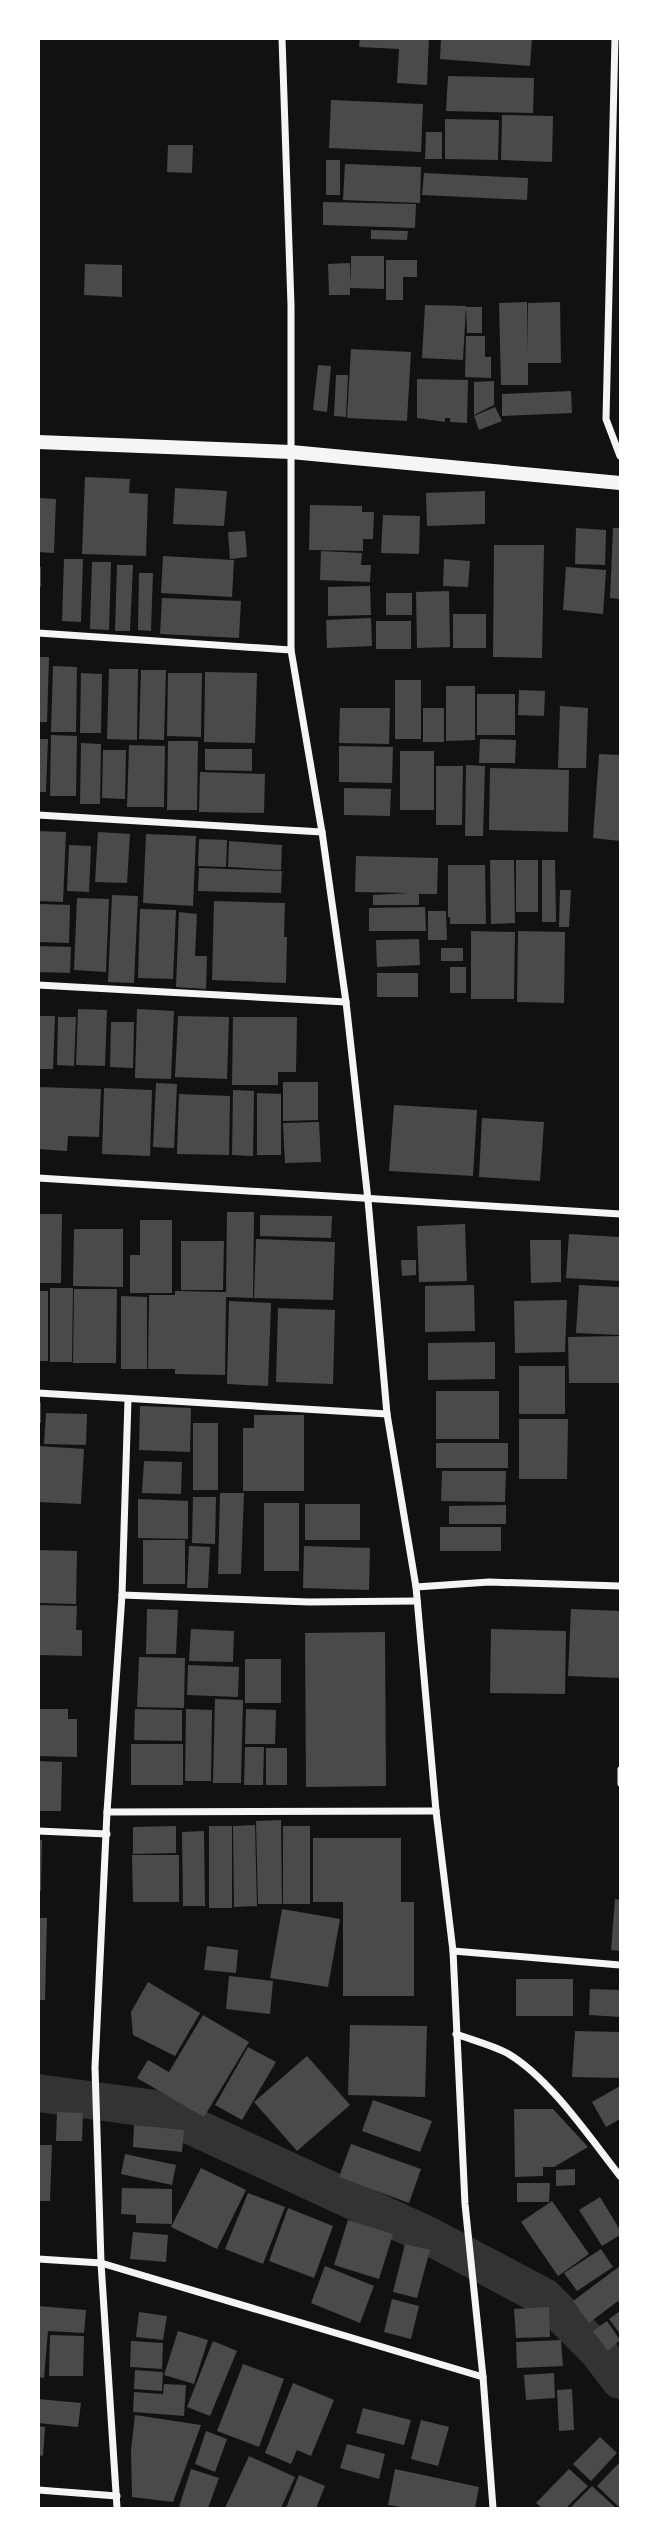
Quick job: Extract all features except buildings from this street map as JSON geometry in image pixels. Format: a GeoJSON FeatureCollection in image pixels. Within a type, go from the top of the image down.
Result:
{"type":"FeatureCollection","features":[{"type":"Feature","properties":{"kind":"main road"},"geometry":{"type":"LineString","coordinates":[[38,442],[291,452],[621,482]]}},
{"type":"Feature","properties":{"kind":"street"},"geometry":{"type":"LineString","coordinates":[[282,38],[291,304],[291,650],[322,832],[346,1002],[368,1200],[387,1414],[416,1587],[436,1811],[453,1951],[465,2204],[493,2508]]}},
{"type":"Feature","properties":{"kind":"street"},"geometry":{"type":"LineString","coordinates":[[615,38],[607,419],[621,456]]}},
{"type":"Feature","properties":{"kind":"street"},"geometry":{"type":"LineString","coordinates":[[38,633],[291,650]]}},
{"type":"Feature","properties":{"kind":"street"},"geometry":{"type":"LineString","coordinates":[[38,815],[322,832]]}},
{"type":"Feature","properties":{"kind":"street"},"geometry":{"type":"LineString","coordinates":[[38,985],[346,1002]]}},
{"type":"Feature","properties":{"kind":"street"},"geometry":{"type":"LineString","coordinates":[[38,1178],[621,1214]]}},
{"type":"Feature","properties":{"kind":"street"},"geometry":{"type":"LineString","coordinates":[[38,1393],[387,1414]]}},
{"type":"Feature","properties":{"kind":"street"},"geometry":{"type":"LineString","coordinates":[[117,2508],[101,2263],[95,2067],[107,1812],[122,1595],[128,1399]]}},
{"type":"Feature","properties":{"kind":"street"},"geometry":{"type":"LineString","coordinates":[[416,1587],[489,1582],[621,1586]]}},
{"type":"Feature","properties":{"kind":"street"},"geometry":{"type":"LineString","coordinates":[[122,1595],[309,1602],[417,1601]]}},
{"type":"Feature","properties":{"kind":"street"},"geometry":{"type":"LineString","coordinates":[[107,1812],[436,1811]]}},
{"type":"Feature","properties":{"kind":"street"},"geometry":{"type":"LineString","coordinates":[[38,1831],[107,1834]]}},
{"type":"Feature","properties":{"kind":"street"},"geometry":{"type":"LineString","coordinates":[[453,1951],[559,1962],[621,1965]]}},
{"type":"Feature","properties":{"kind":"street"},"geometry":{"type":"LineString","coordinates":[[456,2034],[507,2053],[534,2075],[565,2106],[621,2176]]}},
{"type":"Feature","properties":{"kind":"street"},"geometry":{"type":"LineString","coordinates":[[38,2259],[101,2263],[483,2377]]}},
{"type":"Feature","properties":{"kind":"street"},"geometry":{"type":"LineString","coordinates":[[38,2490],[117,2496]]}},
{"type":"Feature","properties":{"kind":"lane"},"geometry":{"type":"LineString","coordinates":[[621,1769],[621,1784]]}},
{"type":"Feature","properties":{"kind":"waterway"},"geometry":{"type":"LineString","coordinates":[[38,2093],[155,2109],[429,2236],[544,2297],[597,2350],[620,2380]]}}]}
